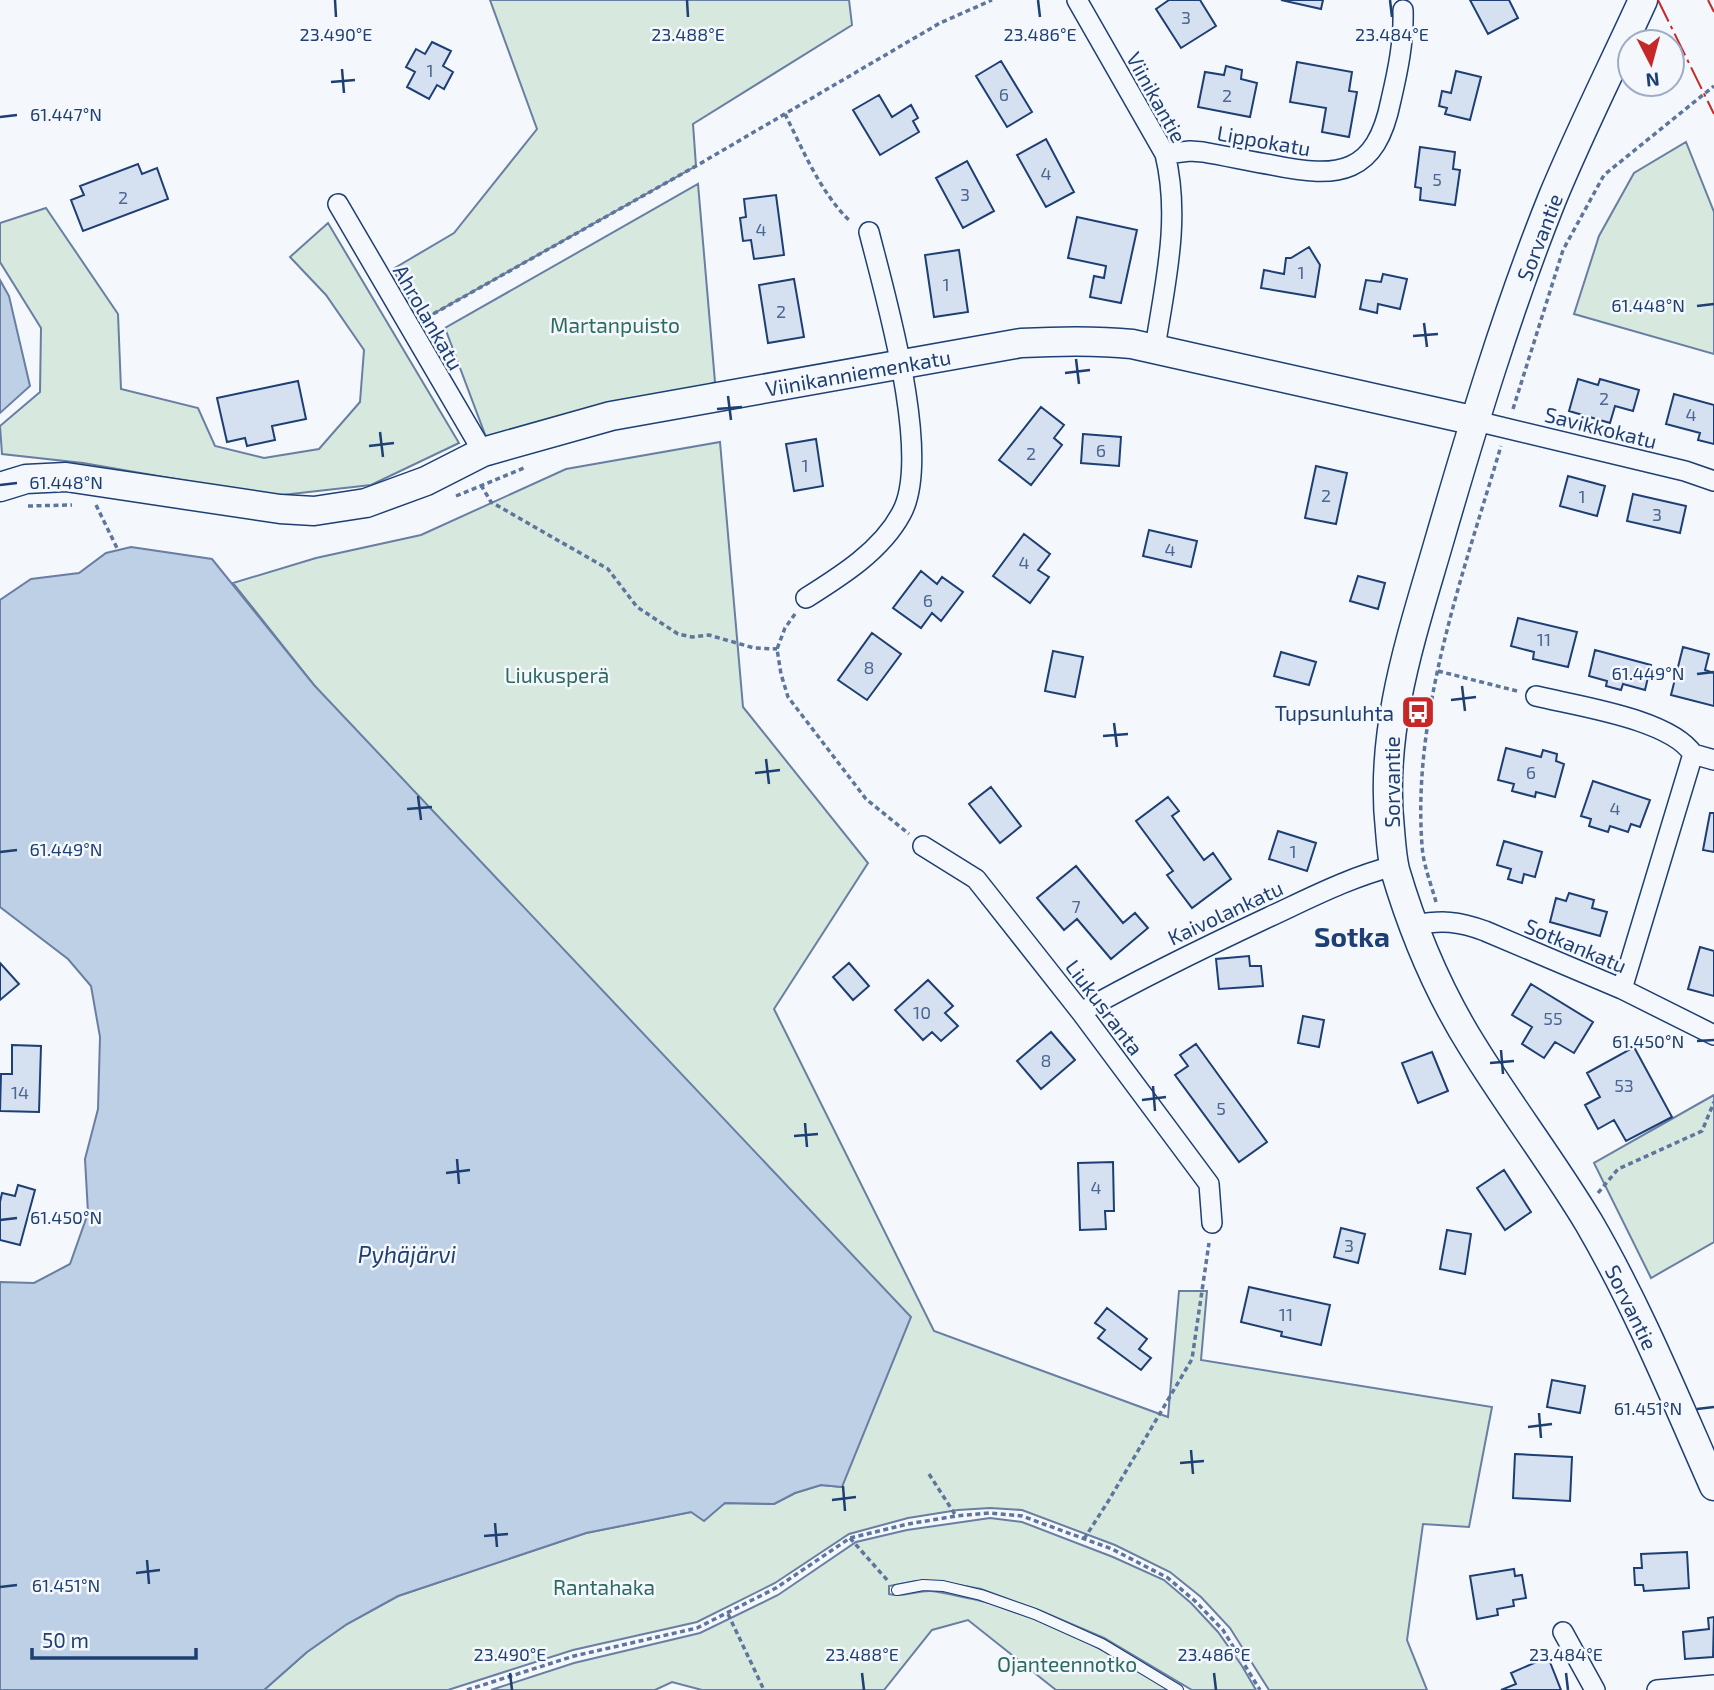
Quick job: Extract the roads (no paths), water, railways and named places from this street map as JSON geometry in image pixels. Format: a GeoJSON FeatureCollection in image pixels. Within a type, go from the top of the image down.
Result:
{"type":"FeatureCollection","features":[{"type":"Feature","properties":{"kind":"main road","name":"Sorvantie"},"geometry":{"type":"LineString","coordinates":[[1643,0],[1578,137],[1552,201],[1528,262],[1472,433],[1408,651],[1394,709],[1387,778],[1387,808],[1394,866],[1427,923],[1441,991],[1472,1046],[1587,1221],[1615,1272],[1714,1486]]}},
{"type":"Feature","properties":{"kind":"main road","name":"Viinikanniemenkatu"},"geometry":{"type":"LineString","coordinates":[[9,497],[26,479],[66,477],[280,509],[314,511],[366,503],[426,481],[483,452],[611,416],[1033,342],[1101,340],[1155,348],[1472,433]]}},
{"type":"Feature","properties":{"kind":"street","name":"Viinikantie"},"geometry":{"type":"LineString","coordinates":[[1077,0],[1165,154],[1172,188],[1173,229],[1155,348]]}},
{"type":"Feature","properties":{"kind":"street","name":"Lippokatu"},"geometry":{"type":"LineString","coordinates":[[1165,154],[1203,152],[1317,172],[1339,171],[1360,161],[1378,142],[1388,119],[1401,51],[1403,10]]}},
{"type":"Feature","properties":{"kind":"street","name":"Ahrolankatu"},"geometry":{"type":"LineString","coordinates":[[338,204],[483,452]]}},
{"type":"Feature","properties":{"kind":"street"},"geometry":{"type":"LineString","coordinates":[[806,598],[850,570],[877,546],[902,514],[910,484],[912,454],[901,364],[869,232]]}},
{"type":"Feature","properties":{"kind":"street","name":"Savikkokatu"},"geometry":{"type":"LineString","coordinates":[[1472,433],[1507,428],[1714,481]]}},
{"type":"Feature","properties":{"kind":"street"},"geometry":{"type":"LineString","coordinates":[[1536,696],[1659,728],[1680,740],[1693,754],[1714,760]]}},
{"type":"Feature","properties":{"kind":"street"},"geometry":{"type":"LineString","coordinates":[[1622,989],[1693,754]]}},
{"type":"Feature","properties":{"kind":"street","name":"Liukusranta"},"geometry":{"type":"LineString","coordinates":[[923,846],[976,879],[1081,1012],[1209,1184],[1212,1223]]}},
{"type":"Feature","properties":{"kind":"street","name":"Kaivolankatu"},"geometry":{"type":"LineString","coordinates":[[1081,1012],[1149,974],[1222,939],[1360,875],[1394,866]]}},
{"type":"Feature","properties":{"kind":"street","name":"Sotkankatu"},"geometry":{"type":"LineString","coordinates":[[1427,923],[1470,925],[1622,989],[1714,1035]]}},
{"type":"Feature","properties":{"kind":"street"},"geometry":{"type":"LineString","coordinates":[[1563,1632],[1595,1690]]}},
{"type":"Feature","properties":{"kind":"street"},"geometry":{"type":"LineString","coordinates":[[1657,1690],[1714,1685]]}},
{"type":"Feature","properties":{"kind":"lane"},"geometry":{"type":"LineString","coordinates":[[897,1590],[943,1586],[981,1595],[1035,1614],[1102,1644],[1178,1690]]}},
{"type":"Feature","properties":{"kind":"water"},"geometry":{"type":"Polygon","coordinates":[[[0,280],[9,296],[30,386],[0,413],[0,280]]]}},
{"type":"Feature","properties":{"kind":"water","name":"Pyhäjärvi"},"geometry":{"type":"Polygon","coordinates":[[[131,547],[212,559],[314,685],[911,1317],[842,1487],[821,1485],[795,1493],[774,1504],[725,1503],[704,1521],[691,1512],[586,1533],[398,1596],[347,1624],[307,1652],[264,1690],[0,1690],[0,1282],[34,1283],[70,1264],[88,1213],[85,1159],[98,1109],[100,1037],[91,986],[68,959],[0,907],[0,600],[31,579],[79,573],[106,553],[131,547]]]}},
{"type":"Feature","properties":{"kind":"place","name":"Tupsunluhta"},"geometry":{"type":"Point","coordinates":[1418,712]}},
{"type":"Feature","properties":{"kind":"district","name":"Sotka"},"geometry":{"type":"Point","coordinates":[1352,936]}},
{"type":"Feature","properties":{"kind":"park label","name":"Martanpuisto"},"geometry":{"type":"Point","coordinates":[615,324]}},
{"type":"Feature","properties":{"kind":"park label","name":"Liukusperä"},"geometry":{"type":"Point","coordinates":[557,674]}},
{"type":"Feature","properties":{"kind":"park label","name":"Rantahaka"},"geometry":{"type":"Point","coordinates":[604,1586]}},
{"type":"Feature","properties":{"kind":"park label","name":"Ojanteennotko"},"geometry":{"type":"Point","coordinates":[1067,1663]}}]}
